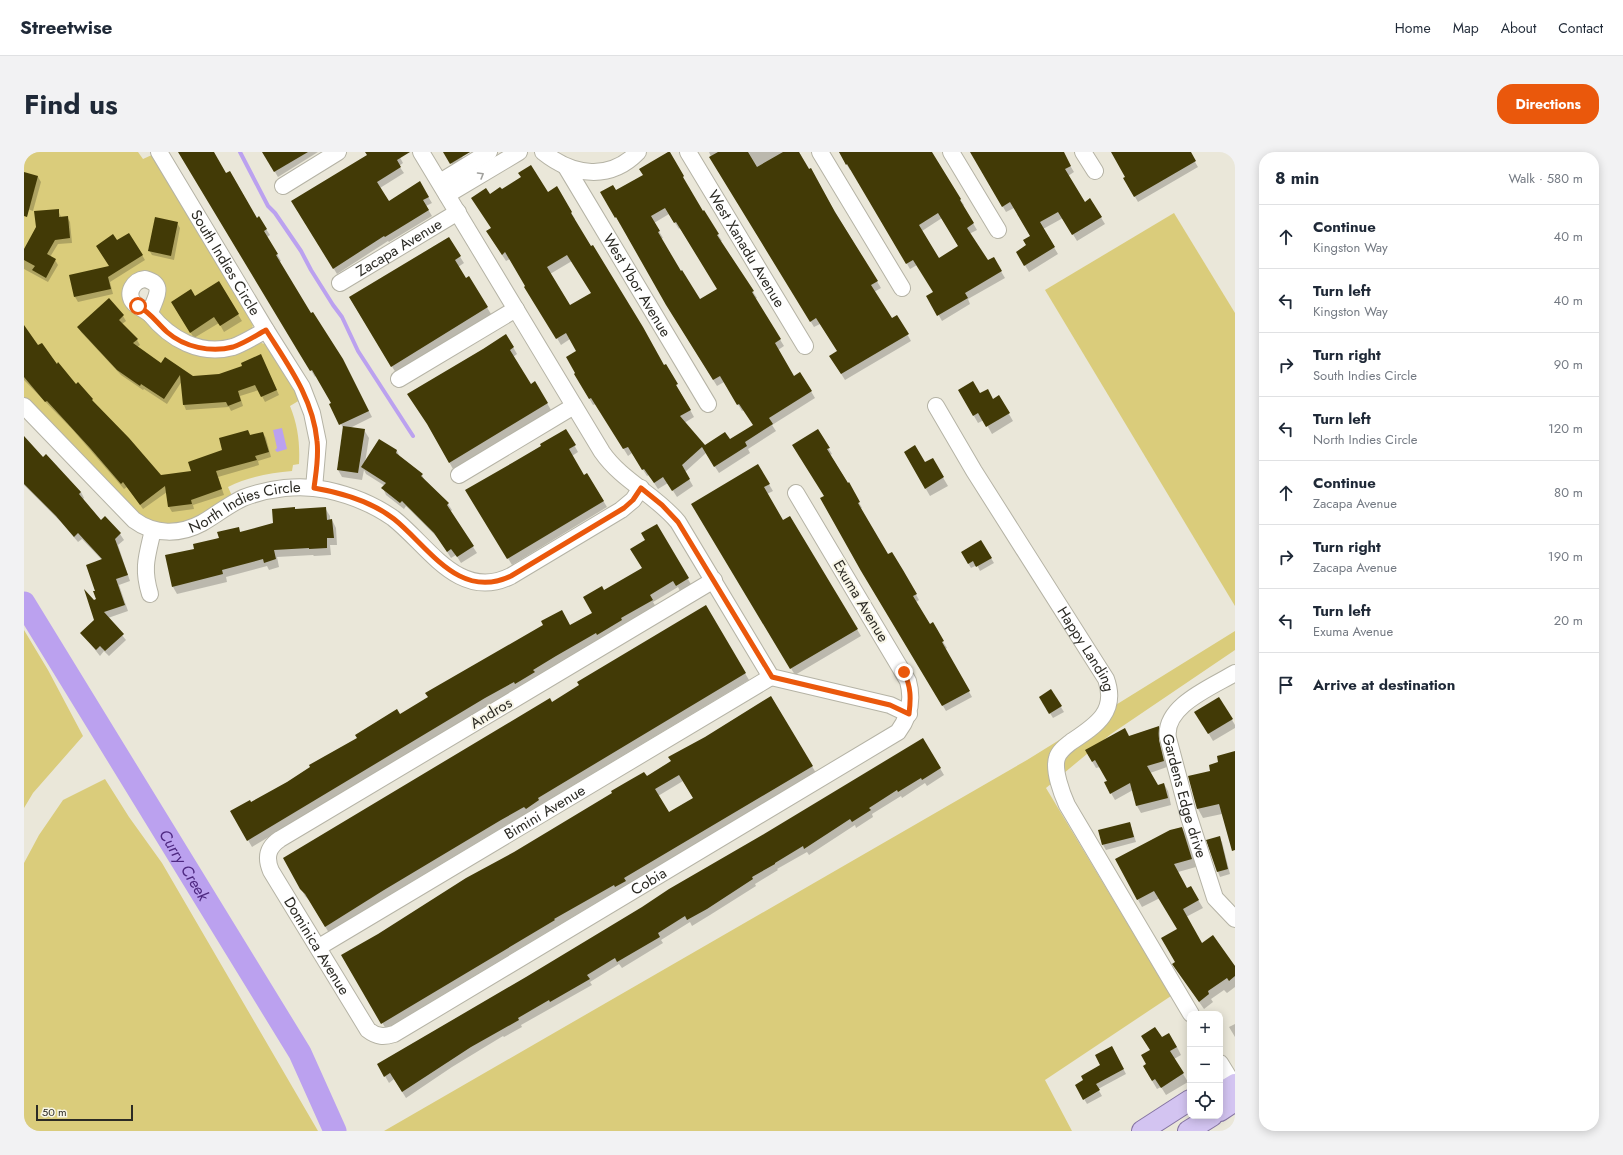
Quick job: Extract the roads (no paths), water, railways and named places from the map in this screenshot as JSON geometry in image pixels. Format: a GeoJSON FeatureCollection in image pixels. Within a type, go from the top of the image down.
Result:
{"type":"FeatureCollection","features":[{"type":"Feature","properties":{"kind":"main road"},"geometry":{"type":"LineString","coordinates":[[1223,1109],[1235,1101]]}},
{"type":"Feature","properties":{"kind":"main road"},"geometry":{"type":"LineString","coordinates":[[1142,1131],[1187,1102]]}},
{"type":"Feature","properties":{"kind":"main road"},"geometry":{"type":"LineString","coordinates":[[1160,1131],[1187,1114]]}},
{"type":"Feature","properties":{"kind":"main road"},"geometry":{"type":"LineString","coordinates":[[1188,1131],[1207,1119]]}},
{"type":"Feature","properties":{"kind":"street","name":"South Indies Circle"},"geometry":{"type":"LineString","coordinates":[[159,152],[302,387],[312,413],[318,442],[314,488]]}},
{"type":"Feature","properties":{"kind":"street"},"geometry":{"type":"LineString","coordinates":[[283,186],[338,152]]}},
{"type":"Feature","properties":{"kind":"street","name":"Zacapa Avenue"},"geometry":{"type":"LineString","coordinates":[[421,152],[610,463],[623,476],[662,505],[678,522],[772,677]]}},
{"type":"Feature","properties":{"kind":"street"},"geometry":{"type":"LineString","coordinates":[[444,189],[489,152]]}},
{"type":"Feature","properties":{"kind":"street"},"geometry":{"type":"LineString","coordinates":[[444,189],[519,152]]}},
{"type":"Feature","properties":{"kind":"street"},"geometry":{"type":"LineString","coordinates":[[543,152],[566,167],[590,172],[605,171],[623,164],[638,152]]}},
{"type":"Feature","properties":{"kind":"street","name":"West Xanadu Avenue"},"geometry":{"type":"LineString","coordinates":[[688,152],[805,346]]}},
{"type":"Feature","properties":{"kind":"street"},"geometry":{"type":"LineString","coordinates":[[820,152],[902,288]]}},
{"type":"Feature","properties":{"kind":"street"},"geometry":{"type":"LineString","coordinates":[[951,152],[998,230]]}},
{"type":"Feature","properties":{"kind":"street"},"geometry":{"type":"LineString","coordinates":[[1083,152],[1095,171]]}},
{"type":"Feature","properties":{"kind":"street","name":"West Ybor Avenue"},"geometry":{"type":"LineString","coordinates":[[566,167],[708,404]]}},
{"type":"Feature","properties":{"kind":"street","name":"Zacapa Avenue"},"geometry":{"type":"LineString","coordinates":[[340,283],[458,212]]}},
{"type":"Feature","properties":{"kind":"street"},"geometry":{"type":"LineString","coordinates":[[399,379],[516,308]]}},
{"type":"Feature","properties":{"kind":"street"},"geometry":{"type":"LineString","coordinates":[[150,314],[160,326],[174,337],[184,343],[198,348],[214,349],[234,346],[266,330]]}},
{"type":"Feature","properties":{"kind":"street","name":"North Indies Circle"},"geometry":{"type":"LineString","coordinates":[[24,406],[134,520],[153,530],[172,532],[193,528],[230,505],[256,494],[286,488],[314,488],[342,493],[377,508],[393,518],[444,566],[461,578],[489,583],[511,576],[624,508],[633,500],[641,488]]}},
{"type":"Feature","properties":{"kind":"street"},"geometry":{"type":"LineString","coordinates":[[459,475],[574,406]]}},
{"type":"Feature","properties":{"kind":"street","name":"Happy Landing"},"geometry":{"type":"LineString","coordinates":[[936,406],[974,471],[1106,679],[1109,689],[1109,700],[1103,717],[1090,729],[1063,748],[1057,757],[1057,774],[1067,805],[1189,1011]]}},
{"type":"Feature","properties":{"kind":"street","name":"Exuma Avenue"},"geometry":{"type":"LineString","coordinates":[[796,493],[904,672],[910,690],[911,700],[909,714]]}},
{"type":"Feature","properties":{"kind":"street"},"geometry":{"type":"LineString","coordinates":[[150,594],[146,581],[145,568],[153,530]]}},
{"type":"Feature","properties":{"kind":"street","name":"Andros"},"geometry":{"type":"LineString","coordinates":[[270,848],[280,839],[714,580]]}},
{"type":"Feature","properties":{"kind":"street","name":"Gardens Edge drive"},"geometry":{"type":"LineString","coordinates":[[1235,673],[1179,708],[1171,719],[1167,731],[1189,817],[1215,898],[1235,919]]}},
{"type":"Feature","properties":{"kind":"street"},"geometry":{"type":"LineString","coordinates":[[772,677],[890,705],[909,714]]}},
{"type":"Feature","properties":{"kind":"street","name":"Bimini Avenue"},"geometry":{"type":"LineString","coordinates":[[319,947],[772,677]]}},
{"type":"Feature","properties":{"kind":"street","name":"Cobia"},"geometry":{"type":"LineString","coordinates":[[379,1036],[394,1034],[892,736],[902,726],[909,714]]}},
{"type":"Feature","properties":{"kind":"street","name":"Dominica Avenue"},"geometry":{"type":"LineString","coordinates":[[270,848],[267,860],[271,871],[319,947],[368,1030],[379,1036]]}},
{"type":"Feature","properties":{"kind":"waterway"},"geometry":{"type":"LineString","coordinates":[[240,152],[268,206],[275,213],[301,251],[311,270],[342,317],[358,351],[413,436]]}},
{"type":"Feature","properties":{"kind":"waterway","name":"Curry Creek"},"geometry":{"type":"LineString","coordinates":[[24,603],[300,1053],[335,1131]]}}]}
